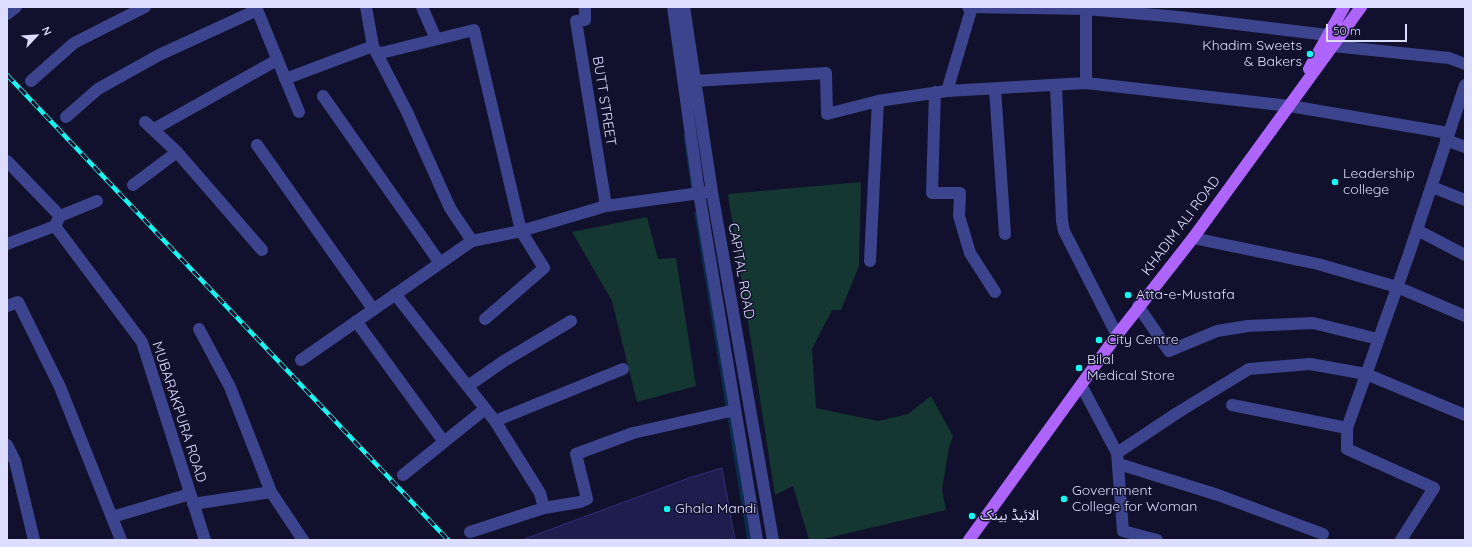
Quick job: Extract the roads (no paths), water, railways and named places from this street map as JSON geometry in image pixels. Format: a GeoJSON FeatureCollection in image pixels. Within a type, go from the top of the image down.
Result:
{"type":"FeatureCollection","features":[{"type":"Feature","properties":{"kind":"main road","name":"KHADIM ALI ROAD"},"geometry":{"type":"LineString","coordinates":[[1290,106],[1327,35],[1344,7]]}},
{"type":"Feature","properties":{"kind":"main road","name":"KHADIM ALI ROAD"},"geometry":{"type":"LineString","coordinates":[[969,540],[1138,306],[1192,238],[1361,7]]}},
{"type":"Feature","properties":{"kind":"street"},"geometry":{"type":"LineString","coordinates":[[7,14],[16,7]]}},
{"type":"Feature","properties":{"kind":"street"},"geometry":{"type":"LineString","coordinates":[[31,81],[74,43],[145,7]]}},
{"type":"Feature","properties":{"kind":"street"},"geometry":{"type":"LineString","coordinates":[[366,7],[375,50],[407,112],[450,208],[472,241]]}},
{"type":"Feature","properties":{"kind":"street"},"geometry":{"type":"LineString","coordinates":[[422,7],[436,39]]}},
{"type":"Feature","properties":{"kind":"street","name":"BUTT STREET"},"geometry":{"type":"LineString","coordinates":[[585,7],[585,20],[576,21],[606,206]]}},
{"type":"Feature","properties":{"kind":"street"},"geometry":{"type":"LineString","coordinates":[[685,7],[699,193],[757,540]]}},
{"type":"Feature","properties":{"kind":"street","name":"CAPITAL ROAD"},"geometry":{"type":"LineString","coordinates":[[685,7],[712,192],[773,540]]}},
{"type":"Feature","properties":{"kind":"street"},"geometry":{"type":"LineString","coordinates":[[968,7],[1086,8],[1179,12],[1327,35]]}},
{"type":"Feature","properties":{"kind":"street"},"geometry":{"type":"LineString","coordinates":[[972,7],[941,91],[932,193],[960,193],[959,216],[970,254],[994,292]]}},
{"type":"Feature","properties":{"kind":"street"},"geometry":{"type":"LineString","coordinates":[[66,117],[98,89],[159,55],[257,8],[299,112]]}},
{"type":"Feature","properties":{"kind":"street"},"geometry":{"type":"LineString","coordinates":[[1086,8],[1086,83]]}},
{"type":"Feature","properties":{"kind":"street"},"geometry":{"type":"LineString","coordinates":[[285,79],[375,50],[436,39],[474,30],[521,231],[544,268],[485,318]]}},
{"type":"Feature","properties":{"kind":"street"},"geometry":{"type":"LineString","coordinates":[[1333,46],[1449,58],[1465,64]]}},
{"type":"Feature","properties":{"kind":"street"},"geometry":{"type":"LineString","coordinates":[[262,250],[177,152],[150,125],[277,60]]}},
{"type":"Feature","properties":{"kind":"street"},"geometry":{"type":"LineString","coordinates":[[695,81],[826,73],[827,114],[878,101],[941,91],[1056,86],[1086,83],[1290,106],[1447,136],[1465,147]]}},
{"type":"Feature","properties":{"kind":"street"},"geometry":{"type":"LineString","coordinates":[[1401,540],[1434,488],[1347,449],[1347,428],[1432,187],[1447,136],[1465,85]]}},
{"type":"Feature","properties":{"kind":"street"},"geometry":{"type":"LineString","coordinates":[[1056,86],[1062,221],[1064,231],[1117,335]]}},
{"type":"Feature","properties":{"kind":"street"},"geometry":{"type":"LineString","coordinates":[[995,89],[1005,234]]}},
{"type":"Feature","properties":{"kind":"street"},"geometry":{"type":"LineString","coordinates":[[323,96],[440,263]]}},
{"type":"Feature","properties":{"kind":"street"},"geometry":{"type":"LineString","coordinates":[[870,261],[878,101]]}},
{"type":"Feature","properties":{"kind":"street"},"geometry":{"type":"LineString","coordinates":[[257,145],[373,309]]}},
{"type":"Feature","properties":{"kind":"street"},"geometry":{"type":"LineString","coordinates":[[133,185],[177,152]]}},
{"type":"Feature","properties":{"kind":"street","name":"MUBARAKPURA ROAD"},"geometry":{"type":"LineString","coordinates":[[7,161],[58,221],[142,342],[205,540]]}},
{"type":"Feature","properties":{"kind":"street"},"geometry":{"type":"LineString","coordinates":[[1432,187],[1465,200]]}},
{"type":"Feature","properties":{"kind":"street"},"geometry":{"type":"LineString","coordinates":[[301,360],[472,241],[521,231],[606,206],[712,192]]}},
{"type":"Feature","properties":{"kind":"street"},"geometry":{"type":"LineString","coordinates":[[7,244],[98,201]]}},
{"type":"Feature","properties":{"kind":"street"},"geometry":{"type":"LineString","coordinates":[[1417,230],[1465,255]]}},
{"type":"Feature","properties":{"kind":"street"},"geometry":{"type":"LineString","coordinates":[[1192,238],[1318,264],[1397,287],[1465,316]]}},
{"type":"Feature","properties":{"kind":"street"},"geometry":{"type":"LineString","coordinates":[[395,294],[495,421],[540,494],[544,508]]}},
{"type":"Feature","properties":{"kind":"street"},"geometry":{"type":"LineString","coordinates":[[7,306],[18,302],[60,387],[121,540]]}},
{"type":"Feature","properties":{"kind":"street"},"geometry":{"type":"LineString","coordinates":[[1138,306],[1170,351],[1217,331],[1248,326],[1313,323],[1378,339]]}},
{"type":"Feature","properties":{"kind":"street"},"geometry":{"type":"LineString","coordinates":[[356,321],[444,442]]}},
{"type":"Feature","properties":{"kind":"street"},"geometry":{"type":"LineString","coordinates":[[468,386],[504,361],[571,321]]}},
{"type":"Feature","properties":{"kind":"street"},"geometry":{"type":"LineString","coordinates":[[199,329],[230,387],[271,492],[303,540]]}},
{"type":"Feature","properties":{"kind":"street"},"geometry":{"type":"LineString","coordinates":[[1118,458],[1177,413],[1249,369],[1310,364],[1366,374],[1465,415]]}},
{"type":"Feature","properties":{"kind":"street"},"geometry":{"type":"LineString","coordinates":[[495,421],[623,369]]}},
{"type":"Feature","properties":{"kind":"street"},"geometry":{"type":"LineString","coordinates":[[1081,385],[1118,458],[1123,531],[1158,540]]}},
{"type":"Feature","properties":{"kind":"street"},"geometry":{"type":"LineString","coordinates":[[1232,406],[1347,428]]}},
{"type":"Feature","properties":{"kind":"street"},"geometry":{"type":"LineString","coordinates":[[403,475],[485,409]]}},
{"type":"Feature","properties":{"kind":"street"},"geometry":{"type":"LineString","coordinates":[[470,532],[544,508],[580,502],[586,499],[576,454],[633,433],[735,410]]}},
{"type":"Feature","properties":{"kind":"street"},"geometry":{"type":"LineString","coordinates":[[8,450],[15,461],[34,540]]}},
{"type":"Feature","properties":{"kind":"street"},"geometry":{"type":"LineString","coordinates":[[1118,458],[1323,534]]}},
{"type":"Feature","properties":{"kind":"street"},"geometry":{"type":"LineString","coordinates":[[112,517],[191,499],[271,492]]}},
{"type":"Feature","properties":{"kind":"waterway"},"geometry":{"type":"LineString","coordinates":[[685,136],[693,189]]}},
{"type":"Feature","properties":{"kind":"waterway"},"geometry":{"type":"LineString","coordinates":[[696,213],[749,540]]}},
{"type":"Feature","properties":{"kind":"railway"},"geometry":{"type":"LineString","coordinates":[[7,75],[448,540]]}},
{"type":"Feature","properties":{"kind":"place","name":"Khadim Sweets & Bakers"},"geometry":{"type":"Point","coordinates":[1310,54]}},
{"type":"Feature","properties":{"kind":"place","name":"Leadership college"},"geometry":{"type":"Point","coordinates":[1335,182]}},
{"type":"Feature","properties":{"kind":"place","name":"Atta-e-Mustafa"},"geometry":{"type":"Point","coordinates":[1128,295]}},
{"type":"Feature","properties":{"kind":"place","name":"City Centre"},"geometry":{"type":"Point","coordinates":[1099,340]}},
{"type":"Feature","properties":{"kind":"place","name":"Bilal Medical Store"},"geometry":{"type":"Point","coordinates":[1079,368]}},
{"type":"Feature","properties":{"kind":"place","name":"Government College for Woman"},"geometry":{"type":"Point","coordinates":[1064,499]}},
{"type":"Feature","properties":{"kind":"place","name":"Ghala Mandi"},"geometry":{"type":"Point","coordinates":[667,509]}},
{"type":"Feature","properties":{"kind":"place","name":"الائیڈ بینک"},"geometry":{"type":"Point","coordinates":[972,516]}}]}
